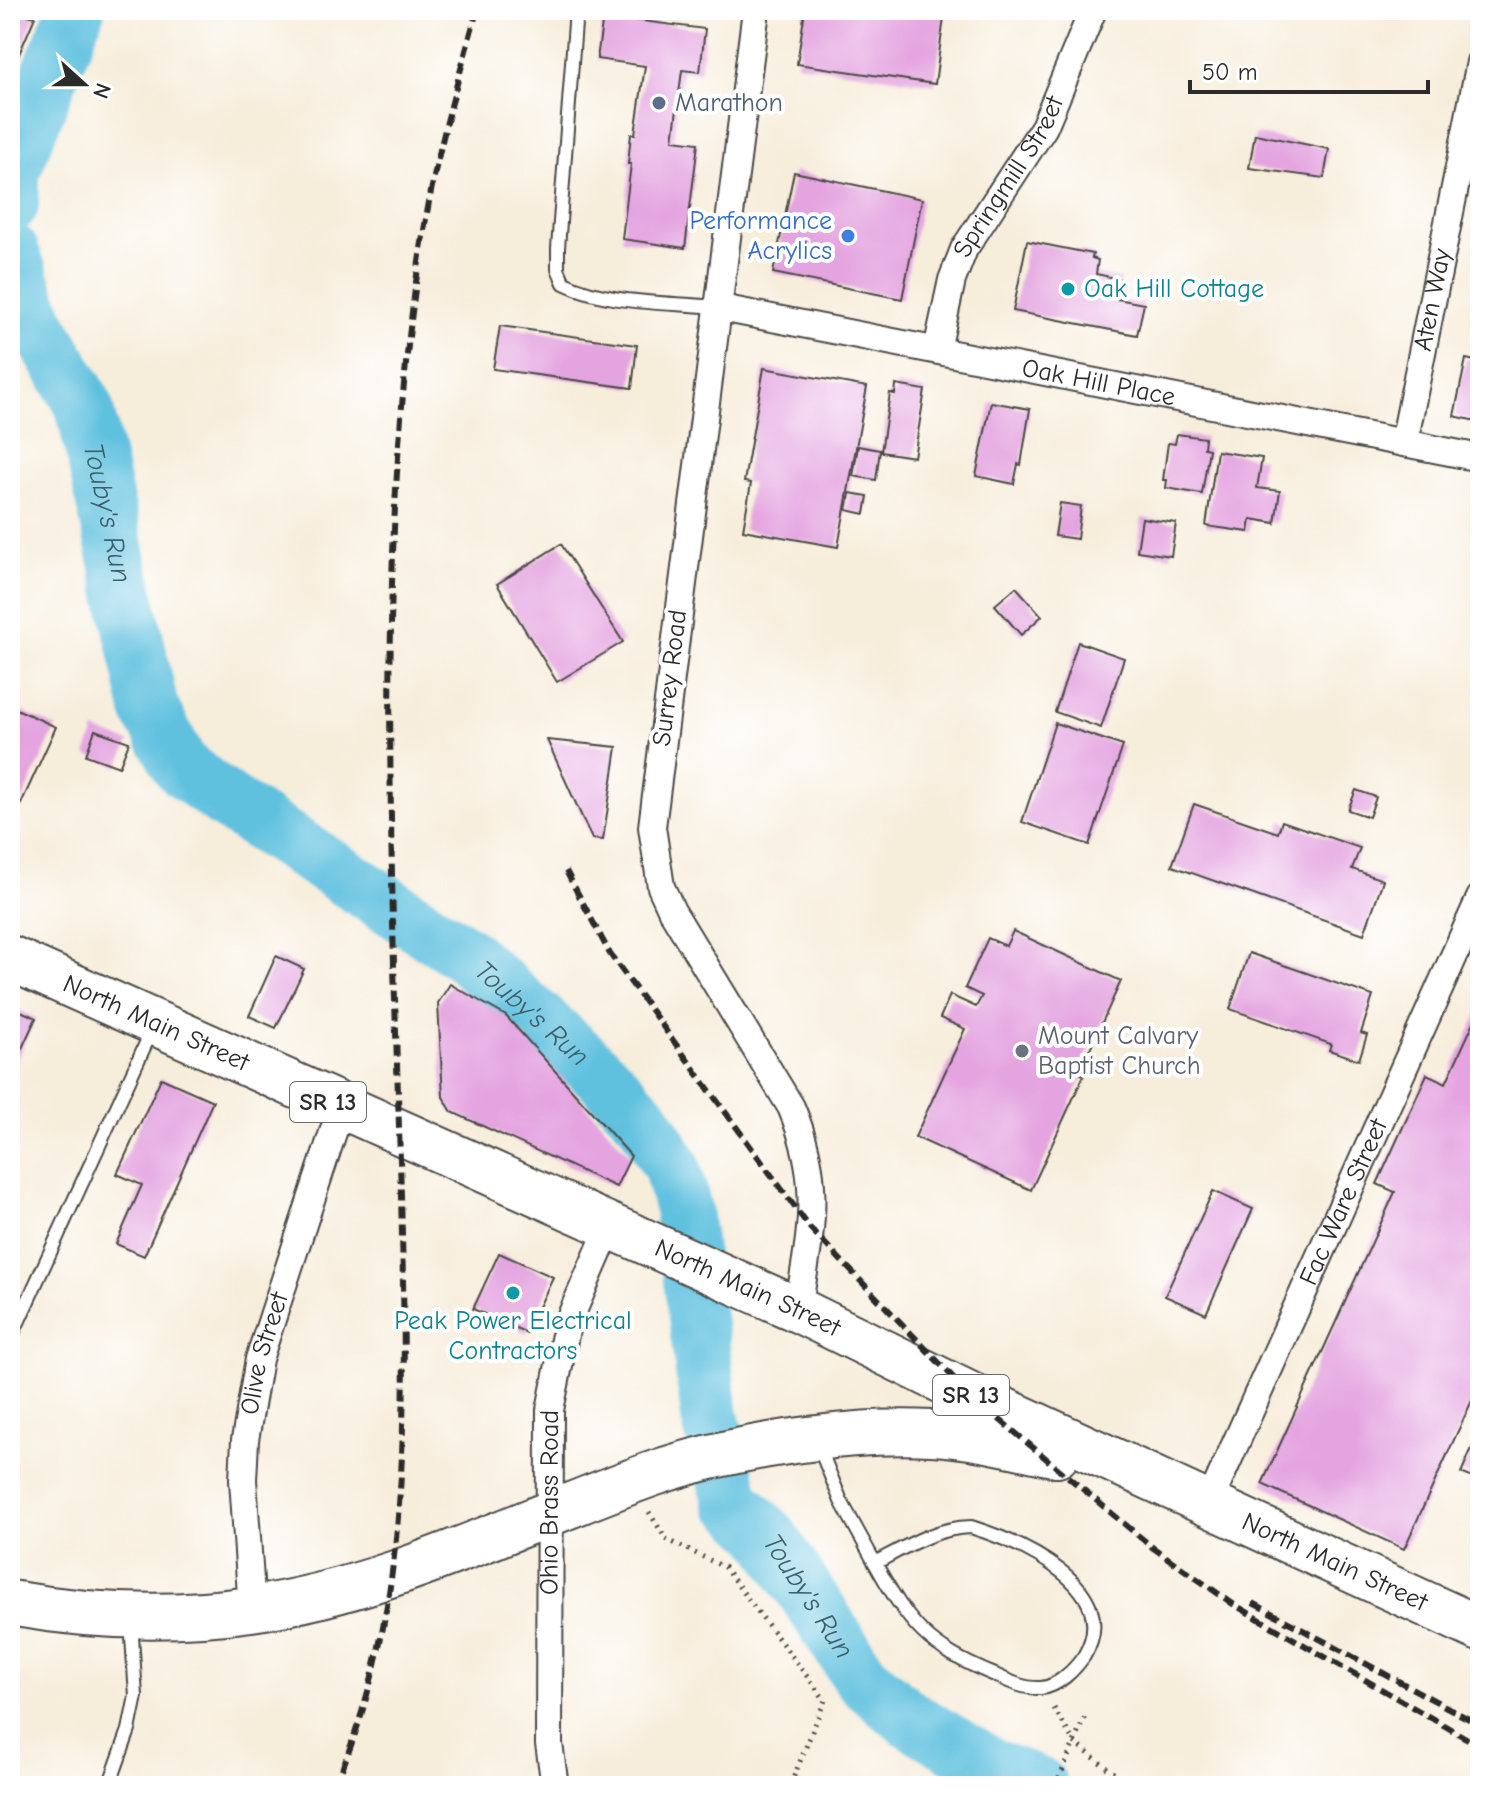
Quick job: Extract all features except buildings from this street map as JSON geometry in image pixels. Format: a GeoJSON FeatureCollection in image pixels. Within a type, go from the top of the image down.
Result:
{"type":"FeatureCollection","features":[{"type":"Feature","properties":{"kind":"highway","name":"North Main Street"},"geometry":{"type":"LineString","coordinates":[[10,958],[628,1237],[798,1310],[1145,1476],[1480,1629]]}},
{"type":"Feature","properties":{"kind":"highway","name":"SR 13"},"geometry":{"type":"LineString","coordinates":[[10,1603],[80,1613],[131,1615],[252,1609],[394,1573],[548,1514],[651,1490],[752,1450],[871,1433],[934,1433],[1032,1449],[1145,1476]]}},
{"type":"Feature","properties":{"kind":"street","name":"Surrey Road"},"geometry":{"type":"LineString","coordinates":[[756,10],[652,827],[654,857],[672,911],[791,1107],[805,1140],[813,1208],[798,1310]]}},
{"type":"Feature","properties":{"kind":"street","name":"Springmill Street"},"geometry":{"type":"LineString","coordinates":[[937,350],[952,280],[964,249],[1044,127],[1093,10]]}},
{"type":"Feature","properties":{"kind":"street","name":"Aten Way"},"geometry":{"type":"LineString","coordinates":[[1404,443],[1471,158],[1480,62]]}},
{"type":"Feature","properties":{"kind":"street","name":"Oak Hill Place"},"geometry":{"type":"LineString","coordinates":[[716,307],[1480,458]]}},
{"type":"Feature","properties":{"kind":"street","name":"Fac Ware Street"},"geometry":{"type":"LineString","coordinates":[[1208,1505],[1480,898]]}},
{"type":"Feature","properties":{"kind":"street","name":"Olive Street"},"geometry":{"type":"LineString","coordinates":[[252,1609],[243,1480],[245,1440],[259,1359],[341,1108]]}},
{"type":"Feature","properties":{"kind":"street","name":"Ohio Brass Road"},"geometry":{"type":"LineString","coordinates":[[555,1786],[549,1744],[548,1514],[550,1410],[555,1372],[567,1325],[628,1237]]}},
{"type":"Feature","properties":{"kind":"lane"},"geometry":{"type":"LineString","coordinates":[[576,10],[558,248],[558,269],[564,283],[580,291],[621,298],[716,307]]}},
{"type":"Feature","properties":{"kind":"lane"},"geometry":{"type":"LineString","coordinates":[[10,1340],[155,1023]]}},
{"type":"Feature","properties":{"kind":"lane"},"geometry":{"type":"LineString","coordinates":[[816,1440],[841,1501],[875,1563],[897,1602],[924,1636],[950,1655],[985,1671],[1021,1686],[1044,1688],[1077,1667],[1090,1645],[1095,1622],[1091,1602],[1070,1578],[1002,1537],[971,1527],[949,1528],[922,1537],[875,1563]]}},
{"type":"Feature","properties":{"kind":"lane"},"geometry":{"type":"LineString","coordinates":[[109,1786],[129,1730],[136,1696],[131,1615]]}},
{"type":"Feature","properties":{"kind":"path"},"geometry":{"type":"LineString","coordinates":[[651,1490],[666,1539],[724,1567],[825,1700],[790,1786]]}},
{"type":"Feature","properties":{"kind":"path"},"geometry":{"type":"LineString","coordinates":[[1044,1688],[1074,1742],[1130,1786]]}},
{"type":"Feature","properties":{"kind":"path"},"geometry":{"type":"LineString","coordinates":[[1056,1786],[1085,1716]]}},
{"type":"Feature","properties":{"kind":"waterway","name":"Touby's Run"},"geometry":{"type":"LineString","coordinates":[[10,204],[11,172],[76,10]]}},
{"type":"Feature","properties":{"kind":"waterway","name":"Touby's Run"},"geometry":{"type":"LineString","coordinates":[[10,251],[36,321],[84,405],[150,709],[181,767],[226,801],[465,954],[601,1075],[644,1120],[672,1167],[683,1210],[710,1417],[732,1500],[769,1536],[861,1677],[908,1718],[993,1768],[1039,1786]]}},
{"type":"Feature","properties":{"kind":"railway"},"geometry":{"type":"LineString","coordinates":[[335,1786],[358,1725],[375,1664],[388,1601],[401,1475],[403,1282],[390,679],[396,487],[403,392],[429,202],[477,10]]}},
{"type":"Feature","properties":{"kind":"railway"},"geometry":{"type":"LineString","coordinates":[[566,871],[610,954],[810,1228],[969,1394],[1152,1547],[1233,1604],[1480,1746]]}},
{"type":"Feature","properties":{"kind":"railway"},"geometry":{"type":"LineString","coordinates":[[1253,1603],[1480,1725]]}},
{"type":"Feature","properties":{"kind":"place","name":"Marathon"},"geometry":{"type":"Point","coordinates":[659,103]}},
{"type":"Feature","properties":{"kind":"place","name":"Performance Acrylics"},"geometry":{"type":"Point","coordinates":[848,236]}},
{"type":"Feature","properties":{"kind":"place","name":"Oak Hill Cottage"},"geometry":{"type":"Point","coordinates":[1068,289]}},
{"type":"Feature","properties":{"kind":"place","name":"Mount Calvary Baptist Church"},"geometry":{"type":"Point","coordinates":[1022,1051]}},
{"type":"Feature","properties":{"kind":"place","name":"Peak Power Electrical Contractors"},"geometry":{"type":"Point","coordinates":[513,1293]}}]}
